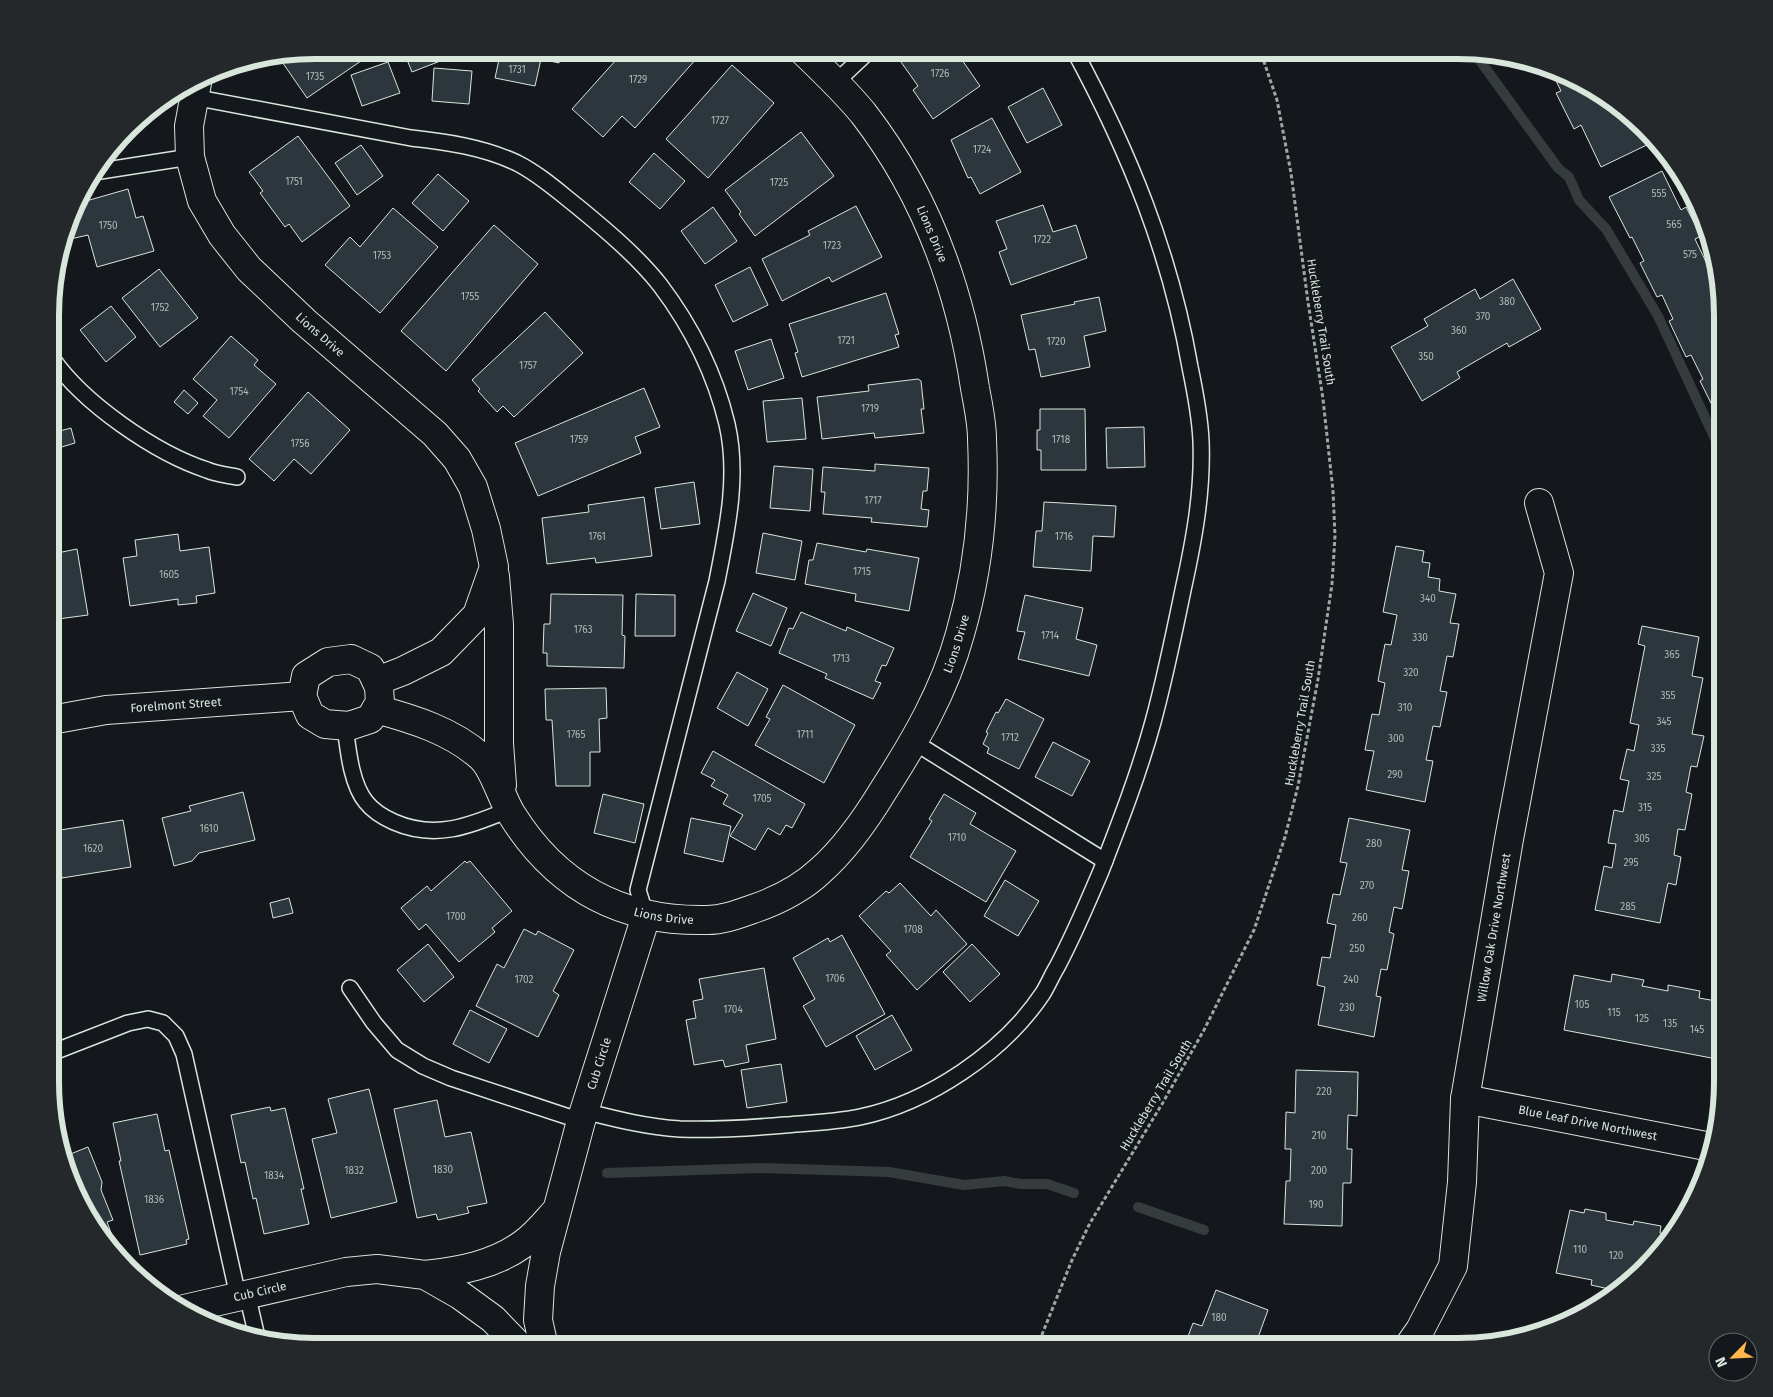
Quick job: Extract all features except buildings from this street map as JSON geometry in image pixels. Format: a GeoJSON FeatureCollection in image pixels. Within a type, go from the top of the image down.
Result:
{"type":"FeatureCollection","features":[{"type":"Feature","properties":{"kind":"street","name":"Lions Drive"},"geometry":{"type":"LineString","coordinates":[[376,709],[408,718],[448,734],[485,759],[505,803],[525,835],[545,859],[573,883],[606,902],[646,916],[710,920],[735,915],[761,906],[790,892],[819,873],[849,840],[873,807],[932,710],[960,637],[970,598],[978,541],[983,486],[982,434],[971,363],[956,296],[936,240],[915,196],[887,148],[863,114],[836,82],[812,59]]}},
{"type":"Feature","properties":{"kind":"street","name":"Lions Drive"},"geometry":{"type":"LineString","coordinates":[[195,90],[189,126],[190,157],[202,201],[222,235],[249,269],[317,332],[435,434],[457,459],[473,487],[486,528],[494,567],[499,625],[499,743],[505,803]]}},
{"type":"Feature","properties":{"kind":"street","name":"Willow Oak Drive Northwest"},"geometry":{"type":"LineString","coordinates":[[1414,1338],[1453,1266],[1462,1182],[1465,1099],[1509,839],[1559,573],[1539,504]]}},
{"type":"Feature","properties":{"kind":"street"},"geometry":{"type":"LineString","coordinates":[[377,681],[442,652],[477,614],[494,567]]}},
{"type":"Feature","properties":{"kind":"street"},"geometry":{"type":"LineString","coordinates":[[351,660],[370,668],[377,681],[380,703],[370,719],[349,726],[325,724],[310,715],[302,696],[306,676],[328,662],[351,660]]}},
{"type":"Feature","properties":{"kind":"street","name":"Forelmont Street"},"geometry":{"type":"LineString","coordinates":[[59,719],[106,710],[302,696]]}},
{"type":"Feature","properties":{"kind":"street","name":"Cub Circle"},"geometry":{"type":"LineString","coordinates":[[542,1338],[538,1320],[540,1286],[556,1211],[582,1116],[646,916]]}},
{"type":"Feature","properties":{"kind":"street","name":"Blue Leaf Drive Northwest"},"geometry":{"type":"LineString","coordinates":[[1465,1099],[1707,1146]]}},
{"type":"Feature","properties":{"kind":"street","name":"Cub Circle"},"geometry":{"type":"LineString","coordinates":[[192,1307],[346,1272],[377,1269],[425,1275],[457,1271],[490,1262],[524,1244],[556,1211]]}},
{"type":"Feature","properties":{"kind":"street","name":"Cub Circle"},"geometry":{"type":"LineString","coordinates":[[425,1275],[460,1295],[493,1319],[512,1338]]}},
{"type":"Feature","properties":{"kind":"lane"},"geometry":{"type":"LineString","coordinates":[[836,82],[860,59]]}},
{"type":"Feature","properties":{"kind":"lane"},"geometry":{"type":"LineString","coordinates":[[350,988],[374,1023],[397,1050],[422,1066],[460,1081],[582,1116],[678,1129],[742,1129],[821,1123],[861,1117],[891,1108],[926,1093],[984,1057],[1012,1030],[1042,994],[1080,923],[1142,763],[1166,673],[1195,535],[1201,485],[1201,438],[1183,328],[1152,219],[1133,170],[1106,110],[1079,59]]}},
{"type":"Feature","properties":{"kind":"lane"},"geometry":{"type":"LineString","coordinates":[[195,90],[411,138],[446,142],[484,150],[517,164],[556,189],[627,250],[659,284],[683,318],[718,394],[727,425],[732,460],[731,494],[726,537],[717,581],[638,890],[646,916]]}},
{"type":"Feature","properties":{"kind":"lane"},"geometry":{"type":"LineString","coordinates":[[103,171],[190,157]]}},
{"type":"Feature","properties":{"kind":"lane"},"geometry":{"type":"LineString","coordinates":[[59,366],[84,394],[115,421],[177,457],[206,470],[237,477]]}},
{"type":"Feature","properties":{"kind":"lane"},"geometry":{"type":"LineString","coordinates":[[345,726],[354,778],[366,802],[386,819],[409,829],[434,831],[457,828],[478,822],[505,803]]}},
{"type":"Feature","properties":{"kind":"lane"},"geometry":{"type":"LineString","coordinates":[[914,742],[1105,861]]}},
{"type":"Feature","properties":{"kind":"lane"},"geometry":{"type":"LineString","coordinates":[[59,1050],[128,1023],[148,1019],[163,1024],[176,1036],[184,1054],[243,1295],[255,1331]]}},
{"type":"Feature","properties":{"kind":"path","name":"Huckleberry Trail South"},"geometry":{"type":"LineString","coordinates":[[1041,1338],[1072,1260],[1090,1223],[1204,1030],[1254,930],[1285,837],[1298,786],[1318,679],[1332,584],[1335,536],[1333,491],[1324,398],[1308,302],[1291,173],[1277,100],[1263,59]]}},
{"type":"Feature","properties":{"kind":"waterway"},"geometry":{"type":"LineString","coordinates":[[1479,59],[1558,168],[1569,177],[1579,200],[1606,229],[1658,316],[1714,437]]}},
{"type":"Feature","properties":{"kind":"waterway"},"geometry":{"type":"LineString","coordinates":[[607,1173],[760,1168],[889,1172],[964,1185],[1004,1181],[1021,1184],[1047,1184],[1074,1193]]}},
{"type":"Feature","properties":{"kind":"waterway"},"geometry":{"type":"LineString","coordinates":[[1138,1207],[1204,1230]]}}]}
